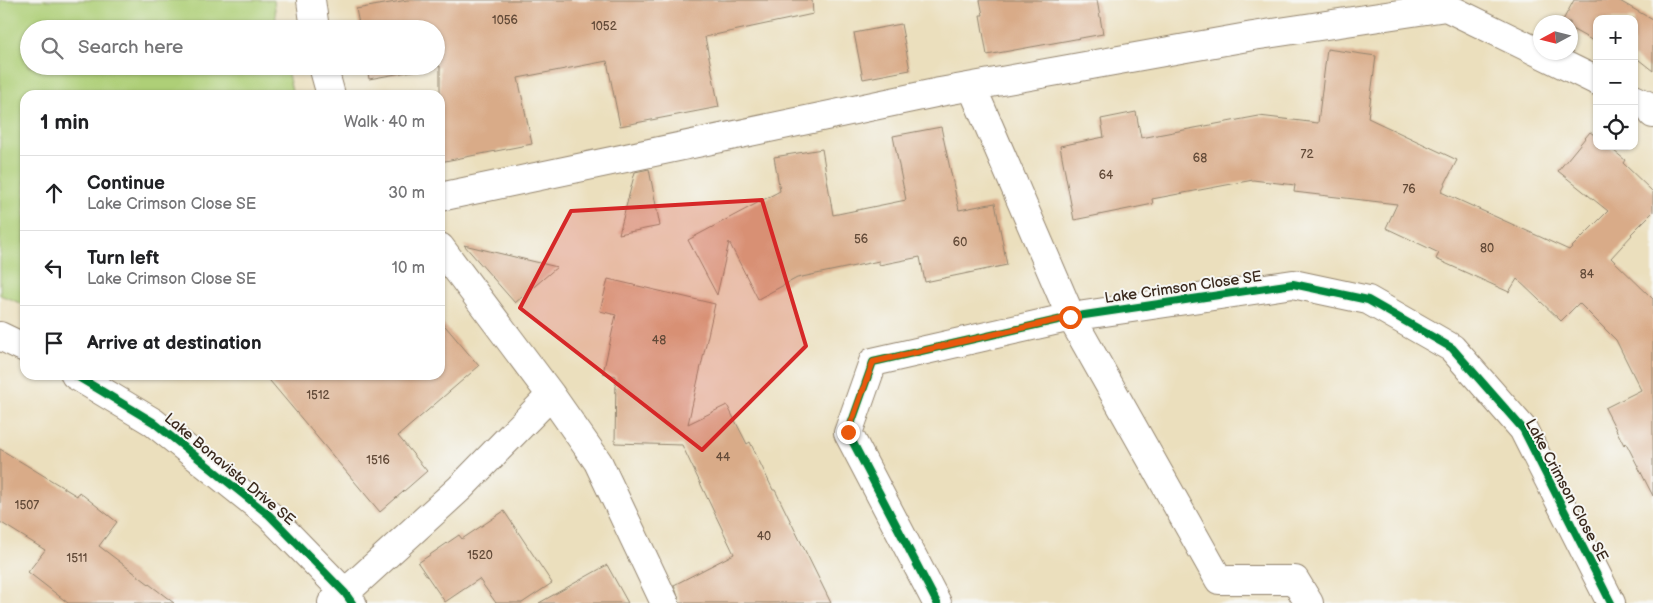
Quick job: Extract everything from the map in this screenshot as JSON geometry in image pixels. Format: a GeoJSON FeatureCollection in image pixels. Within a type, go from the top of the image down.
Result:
{"type":"FeatureCollection","features":[{"type":"Feature","properties":{"kind":"street"},"geometry":{"type":"LineString","coordinates":[[311,0],[314,20]]}},
{"type":"Feature","properties":{"kind":"street"},"geometry":{"type":"LineString","coordinates":[[445,196],[972,87],[1253,36],[1446,7],[1593,78]]}},
{"type":"Feature","properties":{"kind":"street"},"geometry":{"type":"LineString","coordinates":[[325,75],[330,90]]}},
{"type":"Feature","properties":{"kind":"street"},"geometry":{"type":"LineString","coordinates":[[972,87],[1070,317],[1219,580],[1295,580],[1309,603]]}},
{"type":"Feature","properties":{"kind":"street"},"geometry":{"type":"LineString","coordinates":[[445,254],[551,395],[598,462],[665,603]]}},
{"type":"Feature","properties":{"kind":"street","name":"Lake Crimson Close SE"},"geometry":{"type":"LineString","coordinates":[[937,603],[848,432],[873,362],[1070,317],[1293,284],[1368,300],[1452,348],[1523,429],[1611,603]]}},
{"type":"Feature","properties":{"kind":"street"},"geometry":{"type":"LineString","coordinates":[[0,336],[20,346]]}},
{"type":"Feature","properties":{"kind":"street","name":"Lake Bonavista Drive SE"},"geometry":{"type":"LineString","coordinates":[[83,380],[154,422],[269,515],[343,600]]}},
{"type":"Feature","properties":{"kind":"street"},"geometry":{"type":"LineString","coordinates":[[343,600],[460,488],[551,395]]}},
{"type":"Feature","properties":{"kind":"highlighted area"},"geometry":{"type":"Polygon","coordinates":[[[762,200],[806,346],[702,450],[520,308],[571,211],[762,200]]]}},
{"type":"Feature","properties":{"kind":"green space"},"geometry":{"type":"Polygon","coordinates":[[[0,0],[274,0],[276,20],[20,20],[20,75],[288,75],[292,90],[20,90],[20,303],[0,295],[0,0]]]}},
{"type":"Feature","properties":{"kind":"building"},"geometry":{"type":"Polygon","coordinates":[[[407,0],[812,0],[813,14],[705,37],[719,107],[620,126],[607,61],[518,78],[532,144],[445,161],[445,90],[440,90],[440,75],[445,75],[445,20],[358,20],[356,9],[407,0]]]}},
{"type":"Feature","properties":{"kind":"building"},"geometry":{"type":"Polygon","coordinates":[[[980,0],[1097,0],[1103,34],[987,55],[980,15],[983,15],[980,0]]]}},
{"type":"Feature","properties":{"kind":"building"},"geometry":{"type":"Polygon","coordinates":[[[1574,0],[1618,0],[1653,20],[1653,71],[1638,59],[1638,15],[1593,15],[1593,41],[1578,32],[1578,15],[1566,15],[1574,0]]]}},
{"type":"Feature","properties":{"kind":"building"},"geometry":{"type":"Polygon","coordinates":[[[901,24],[910,70],[863,79],[854,33],[901,24]]]}},
{"type":"Feature","properties":{"kind":"building"},"geometry":{"type":"Polygon","coordinates":[[[1327,49],[1376,56],[1368,118],[1457,160],[1441,192],[1569,250],[1608,211],[1558,171],[1590,132],[1593,134],[1593,150],[1613,150],[1625,160],[1623,163],[1653,192],[1653,212],[1611,258],[1653,299],[1653,496],[1626,443],[1624,445],[1605,408],[1641,390],[1616,340],[1579,303],[1561,321],[1517,279],[1509,292],[1436,259],[1439,253],[1386,228],[1397,204],[1294,192],[1295,185],[1253,180],[1152,199],[1153,204],[1074,220],[1060,146],[1104,137],[1101,119],[1136,112],[1141,138],[1259,116],[1318,123],[1327,49]]]}},
{"type":"Feature","properties":{"kind":"building"},"geometry":{"type":"Polygon","coordinates":[[[368,75],[391,75],[369,79],[368,75]]]}},
{"type":"Feature","properties":{"kind":"building"},"geometry":{"type":"Polygon","coordinates":[[[941,127],[959,210],[995,203],[1007,265],[925,282],[920,257],[879,265],[879,261],[797,278],[758,299],[729,242],[717,295],[688,240],[780,191],[774,157],[822,149],[833,215],[906,200],[893,136],[941,127]]]}},
{"type":"Feature","properties":{"kind":"building"},"geometry":{"type":"Polygon","coordinates":[[[649,169],[660,226],[619,234],[635,172],[649,169]]]}},
{"type":"Feature","properties":{"kind":"building"},"geometry":{"type":"Polygon","coordinates":[[[464,245],[557,267],[515,303],[464,245]]]}},
{"type":"Feature","properties":{"kind":"building"},"geometry":{"type":"Polygon","coordinates":[[[608,279],[715,304],[688,424],[727,405],[747,444],[750,442],[831,603],[680,603],[674,585],[734,554],[682,445],[615,443],[616,376],[603,373],[616,315],[600,311],[608,279]]]}},
{"type":"Feature","properties":{"kind":"building"},"geometry":{"type":"Polygon","coordinates":[[[445,326],[479,366],[398,436],[427,471],[380,512],[269,380],[445,380],[445,326]]]}},
{"type":"Feature","properties":{"kind":"building"},"geometry":{"type":"Polygon","coordinates":[[[0,449],[77,496],[79,492],[117,522],[99,546],[174,603],[68,603],[28,572],[45,550],[0,522],[0,449]]]}},
{"type":"Feature","properties":{"kind":"building"},"geometry":{"type":"Polygon","coordinates":[[[504,511],[552,583],[522,603],[496,603],[479,579],[445,602],[418,563],[459,535],[462,539],[504,511]]]}},
{"type":"Feature","properties":{"kind":"building"},"geometry":{"type":"Polygon","coordinates":[[[607,565],[628,603],[539,603],[607,565]]]}},
{"type":"Feature","properties":{"kind":"cycle path"},"geometry":{"type":"LineString","coordinates":[[937,603],[848,433],[873,362],[1071,317],[1293,284],[1368,300],[1452,348],[1523,429],[1611,603]]}},
{"type":"Feature","properties":{"kind":"cycle path"},"geometry":{"type":"LineString","coordinates":[[83,380],[153,422],[269,515],[345,593],[352,603]]}},
{"type":"Feature","properties":{"kind":"route"},"geometry":{"type":"LineString","coordinates":[[848,432],[873,362],[1070,317]]}}]}
